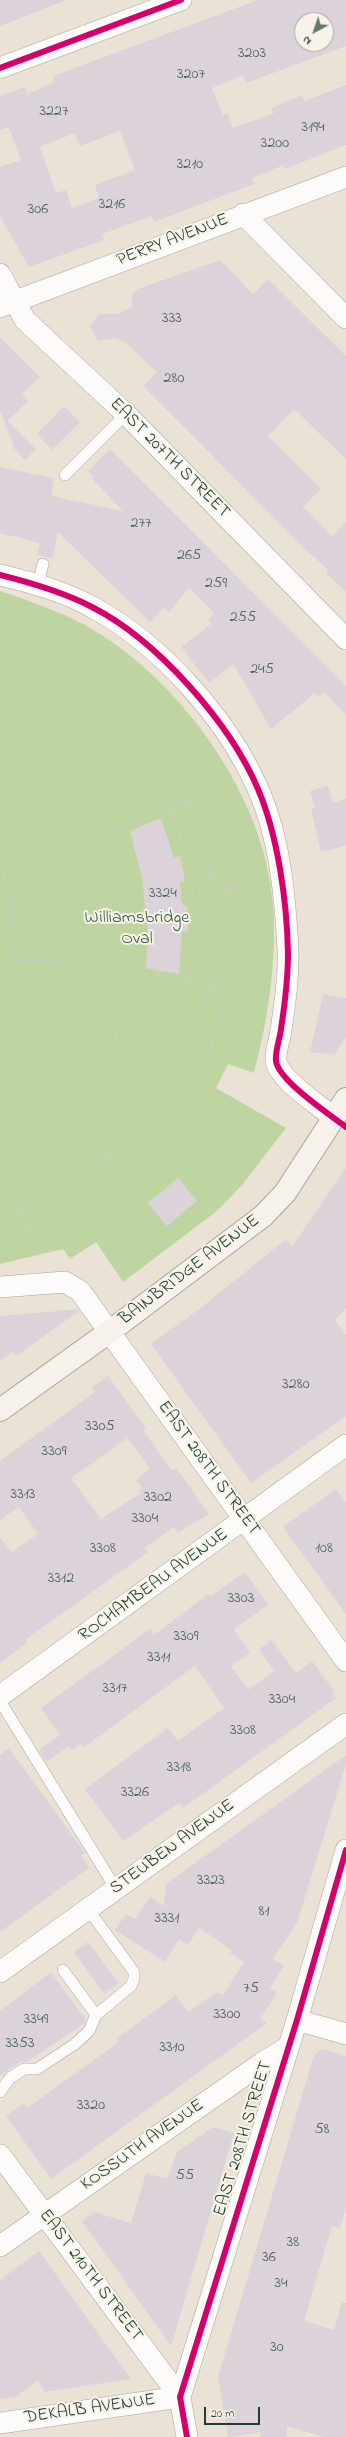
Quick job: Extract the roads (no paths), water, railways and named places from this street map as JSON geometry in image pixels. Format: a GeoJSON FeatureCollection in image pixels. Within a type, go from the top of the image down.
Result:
{"type":"FeatureCollection","features":[{"type":"Feature","properties":{"kind":"main road","name":"BAINBRIDGE AVENUE"},"geometry":{"type":"LineString","coordinates":[[0,1410],[109,1332],[263,1216],[285,1193],[340,1122],[346,1099]]}},
{"type":"Feature","properties":{"kind":"street"},"geometry":{"type":"LineString","coordinates":[[0,68],[181,0]]}},
{"type":"Feature","properties":{"kind":"street","name":"PERRY AVENUE"},"geometry":{"type":"LineString","coordinates":[[8,304],[243,214],[346,177]]}},
{"type":"Feature","properties":{"kind":"street"},"geometry":{"type":"LineString","coordinates":[[243,214],[346,318]]}},
{"type":"Feature","properties":{"kind":"street","name":"EAST 207TH STREET"},"geometry":{"type":"LineString","coordinates":[[0,274],[8,304],[126,414],[346,639]]}},
{"type":"Feature","properties":{"kind":"street"},"geometry":{"type":"LineString","coordinates":[[0,575],[38,584],[93,608],[132,634],[174,669],[216,718],[258,789],[274,837],[286,915],[287,992],[276,1061],[281,1073],[340,1122]]}},
{"type":"Feature","properties":{"kind":"street","name":"EAST 208TH STREET"},"geometry":{"type":"LineString","coordinates":[[0,1287],[65,1282],[80,1291],[346,1661]]}},
{"type":"Feature","properties":{"kind":"street","name":"ROCHAMBEAU AVENUE"},"geometry":{"type":"LineString","coordinates":[[0,1696],[244,1521],[346,1445]]}},
{"type":"Feature","properties":{"kind":"street","name":"STEUBEN AVENUE"},"geometry":{"type":"LineString","coordinates":[[0,1972],[346,1724]]}},
{"type":"Feature","properties":{"kind":"street","name":"EAST 208TH STREET"},"geometry":{"type":"LineString","coordinates":[[187,2437],[180,2397],[297,2020],[346,1850]]}},
{"type":"Feature","properties":{"kind":"street"},"geometry":{"type":"LineString","coordinates":[[297,2020],[346,2034]]}},
{"type":"Feature","properties":{"kind":"street","name":"KOSSUTH AVENUE"},"geometry":{"type":"LineString","coordinates":[[0,2246],[262,2063],[288,2047]]}},
{"type":"Feature","properties":{"kind":"street","name":"EAST 210TH STREET"},"geometry":{"type":"LineString","coordinates":[[0,2155],[180,2397]]}},
{"type":"Feature","properties":{"kind":"street","name":"DEKALB AVENUE"},"geometry":{"type":"LineString","coordinates":[[0,2423],[180,2397]]}},
{"type":"Feature","properties":{"kind":"lane"},"geometry":{"type":"LineString","coordinates":[[65,475],[126,414]]}},
{"type":"Feature","properties":{"kind":"lane"},"geometry":{"type":"LineString","coordinates":[[38,584],[43,564]]}},
{"type":"Feature","properties":{"kind":"lane"},"geometry":{"type":"LineString","coordinates":[[0,1701],[116,1889]]}},
{"type":"Feature","properties":{"kind":"lane"},"geometry":{"type":"LineString","coordinates":[[0,2092],[10,2078],[24,2069],[37,2069],[75,2044],[89,2031],[96,2015],[131,1986],[134,1979],[134,1972],[88,1909]]}},
{"type":"Feature","properties":{"kind":"lane"},"geometry":{"type":"LineString","coordinates":[[63,1970],[96,2015]]}},
{"type":"Feature","properties":{"kind":"park label","name":"Williamsbridge Oval"},"geometry":{"type":"Point","coordinates":[137,929]}}]}
